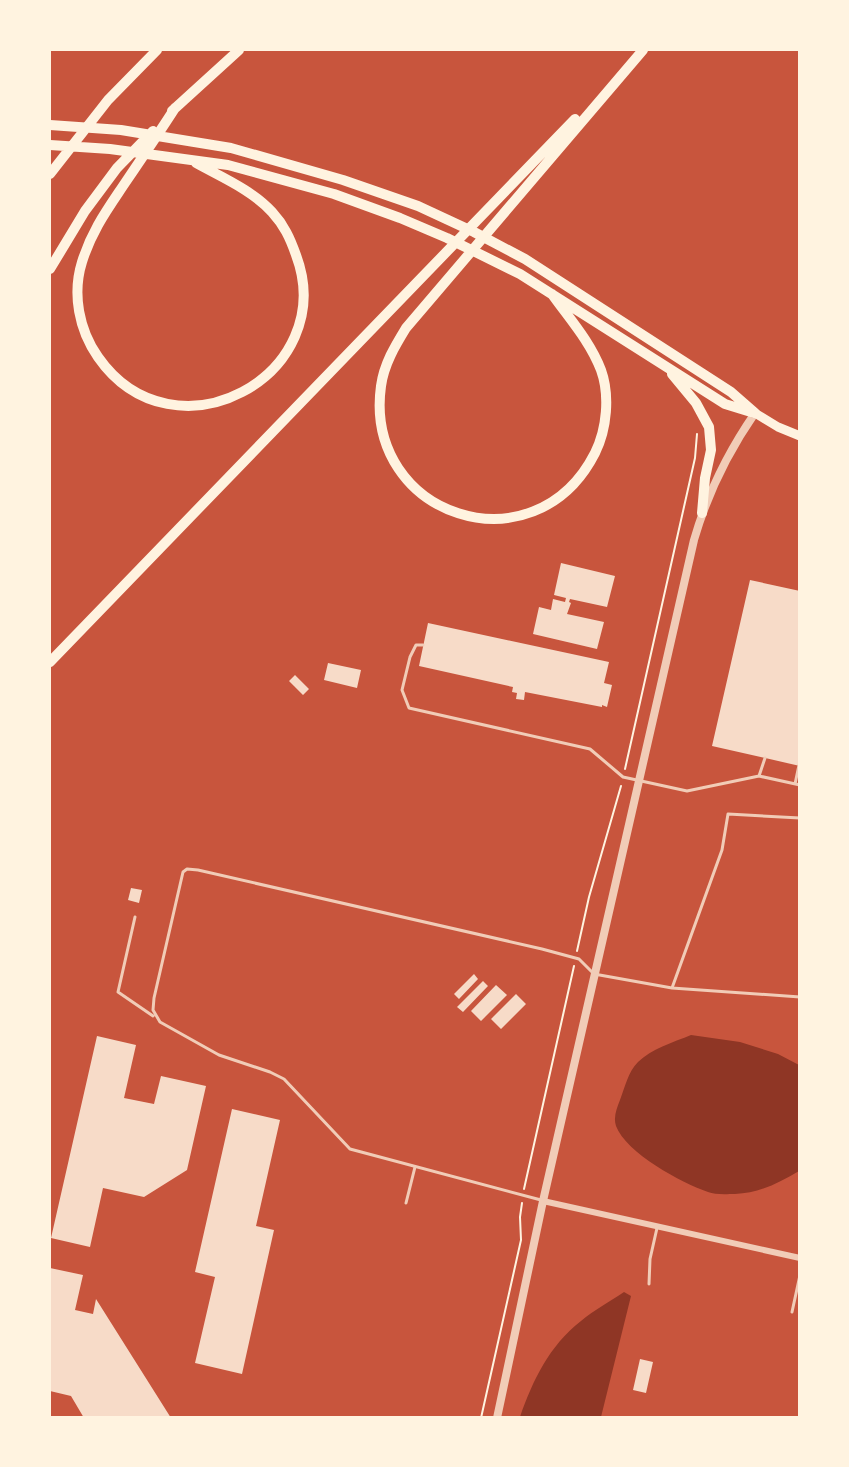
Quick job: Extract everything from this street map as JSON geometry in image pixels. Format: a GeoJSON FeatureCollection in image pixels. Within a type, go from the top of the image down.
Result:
{"type":"FeatureCollection","features":[{"type":"Feature","properties":{"kind":"highway"},"geometry":{"type":"LineString","coordinates":[[50,174],[108,100],[158,50]]}},
{"type":"Feature","properties":{"kind":"highway"},"geometry":{"type":"LineString","coordinates":[[50,269],[85,211],[117,168],[175,108],[239,50]]}},
{"type":"Feature","properties":{"kind":"highway"},"geometry":{"type":"LineString","coordinates":[[552,294],[593,352],[602,372],[606,394],[605,421],[600,443],[587,468],[573,487],[553,502],[529,513],[505,519],[455,514],[432,502],[411,484],[395,463],[384,437],[380,409],[381,384],[391,353],[406,328],[643,50]]}},
{"type":"Feature","properties":{"kind":"highway"},"geometry":{"type":"LineString","coordinates":[[50,662],[643,50]]}},
{"type":"Feature","properties":{"kind":"highway"},"geometry":{"type":"LineString","coordinates":[[175,108],[92,233],[81,265],[77,296],[85,333],[112,377],[145,397],[192,407],[222,401],[237,395],[256,385],[275,368],[296,330],[303,303],[304,285],[301,267],[287,230],[271,210],[249,193],[190,160]]}},
{"type":"Feature","properties":{"kind":"highway"},"geometry":{"type":"LineString","coordinates":[[50,125],[121,130],[231,148],[343,180],[418,206],[525,259],[721,386],[754,413]]}},
{"type":"Feature","properties":{"kind":"highway"},"geometry":{"type":"LineString","coordinates":[[50,145],[111,149],[228,165],[334,194],[400,218],[492,260],[552,294],[725,404],[754,413]]}},
{"type":"Feature","properties":{"kind":"highway"},"geometry":{"type":"LineString","coordinates":[[666,367],[696,403],[709,427],[711,450],[705,478],[702,513]]}},
{"type":"Feature","properties":{"kind":"main road"},"geometry":{"type":"LineString","coordinates":[[754,413],[800,436]]}},
{"type":"Feature","properties":{"kind":"street"},"geometry":{"type":"LineString","coordinates":[[497,1418],[594,974],[702,513],[740,435],[754,413]]}},
{"type":"Feature","properties":{"kind":"street"},"geometry":{"type":"LineString","coordinates":[[543,1201],[800,1258]]}},
{"type":"Feature","properties":{"kind":"lane"},"geometry":{"type":"LineString","coordinates":[[423,645],[416,645],[404,679],[402,690],[409,708],[590,749],[623,777],[687,791],[759,776],[800,785]]}},
{"type":"Feature","properties":{"kind":"lane"},"geometry":{"type":"LineString","coordinates":[[759,776],[765,758]]}},
{"type":"Feature","properties":{"kind":"lane"},"geometry":{"type":"LineString","coordinates":[[795,784],[799,765]]}},
{"type":"Feature","properties":{"kind":"lane"},"geometry":{"type":"LineString","coordinates":[[672,988],[722,850],[728,814],[800,818]]}},
{"type":"Feature","properties":{"kind":"lane"},"geometry":{"type":"LineString","coordinates":[[155,1017],[154,998],[183,872],[187,869],[470,931],[576,958],[594,974],[672,988],[800,996]]}},
{"type":"Feature","properties":{"kind":"lane"},"geometry":{"type":"LineString","coordinates":[[135,917],[118,992],[165,1026],[219,1055],[270,1072],[284,1080],[350,1149],[543,1201]]}},
{"type":"Feature","properties":{"kind":"lane"},"geometry":{"type":"LineString","coordinates":[[406,1203],[415,1167]]}},
{"type":"Feature","properties":{"kind":"lane"},"geometry":{"type":"LineString","coordinates":[[649,1284],[650,1259],[657,1226]]}},
{"type":"Feature","properties":{"kind":"lane"},"geometry":{"type":"LineString","coordinates":[[792,1312],[800,1275]]}},
{"type":"Feature","properties":{"kind":"path"},"geometry":{"type":"LineString","coordinates":[[481,1418],[521,1240],[520,1216],[523,1195],[590,897],[623,777],[695,458],[697,432],[701,429]]}},
{"type":"Feature","properties":{"kind":"shaded area"},"geometry":{"type":"Polygon","coordinates":[[[691,1035],[740,1042],[778,1054],[799,1065],[799,1171],[752,1192],[714,1194],[684,1182],[656,1166],[622,1136],[615,1119],[632,1070],[643,1057],[691,1035]]]}},
{"type":"Feature","properties":{"kind":"shaded area"},"geometry":{"type":"Polygon","coordinates":[[[624,1292],[631,1296],[601,1417],[520,1417],[543,1364],[560,1341],[586,1317],[624,1292]]]}},
{"type":"Feature","properties":{"kind":"building"},"geometry":{"type":"Polygon","coordinates":[[[561,563],[615,576],[607,607],[570,599],[569,602],[571,603],[567,614],[604,622],[597,649],[533,634],[539,607],[551,610],[553,599],[565,602],[566,598],[554,595],[561,563]]]}},
{"type":"Feature","properties":{"kind":"building"},"geometry":{"type":"Polygon","coordinates":[[[750,580],[800,591],[800,766],[712,746],[750,580]]]}},
{"type":"Feature","properties":{"kind":"building"},"geometry":{"type":"Polygon","coordinates":[[[428,623],[609,662],[604,683],[612,685],[607,707],[525,692],[524,700],[516,699],[517,693],[512,692],[513,687],[419,666],[428,623]]]}},
{"type":"Feature","properties":{"kind":"building"},"geometry":{"type":"Polygon","coordinates":[[[328,663],[361,670],[357,688],[324,680],[328,663]]]}},
{"type":"Feature","properties":{"kind":"building"},"geometry":{"type":"Polygon","coordinates":[[[295,675],[309,689],[303,695],[289,681],[295,675]]]}},
{"type":"Feature","properties":{"kind":"building"},"geometry":{"type":"Polygon","coordinates":[[[131,888],[142,890],[139,903],[128,900],[131,888]]]}},
{"type":"Feature","properties":{"kind":"building"},"geometry":{"type":"Polygon","coordinates":[[[474,974],[478,979],[459,999],[454,994],[474,974]]]}},
{"type":"Feature","properties":{"kind":"building"},"geometry":{"type":"Polygon","coordinates":[[[483,981],[488,986],[463,1012],[457,1007],[483,981]]]}},
{"type":"Feature","properties":{"kind":"building"},"geometry":{"type":"Polygon","coordinates":[[[496,985],[507,995],[481,1021],[471,1011],[496,985]]]}},
{"type":"Feature","properties":{"kind":"building"},"geometry":{"type":"Polygon","coordinates":[[[516,994],[526,1004],[501,1029],[491,1019],[516,994]]]}},
{"type":"Feature","properties":{"kind":"building"},"geometry":{"type":"Polygon","coordinates":[[[97,1036],[136,1045],[124,1098],[154,1104],[161,1076],[206,1086],[187,1170],[144,1197],[103,1188],[90,1247],[51,1238],[97,1036]]]}},
{"type":"Feature","properties":{"kind":"building"},"geometry":{"type":"Polygon","coordinates":[[[232,1109],[280,1120],[256,1226],[274,1230],[242,1374],[195,1363],[215,1277],[195,1272],[232,1109]]]}},
{"type":"Feature","properties":{"kind":"building"},"geometry":{"type":"Polygon","coordinates":[[[50,1268],[83,1275],[75,1310],[93,1314],[96,1299],[171,1418],[84,1418],[71,1396],[50,1391],[50,1268]]]}},
{"type":"Feature","properties":{"kind":"building"},"geometry":{"type":"Polygon","coordinates":[[[640,1359],[653,1362],[646,1393],[633,1390],[640,1359]]]}}]}
